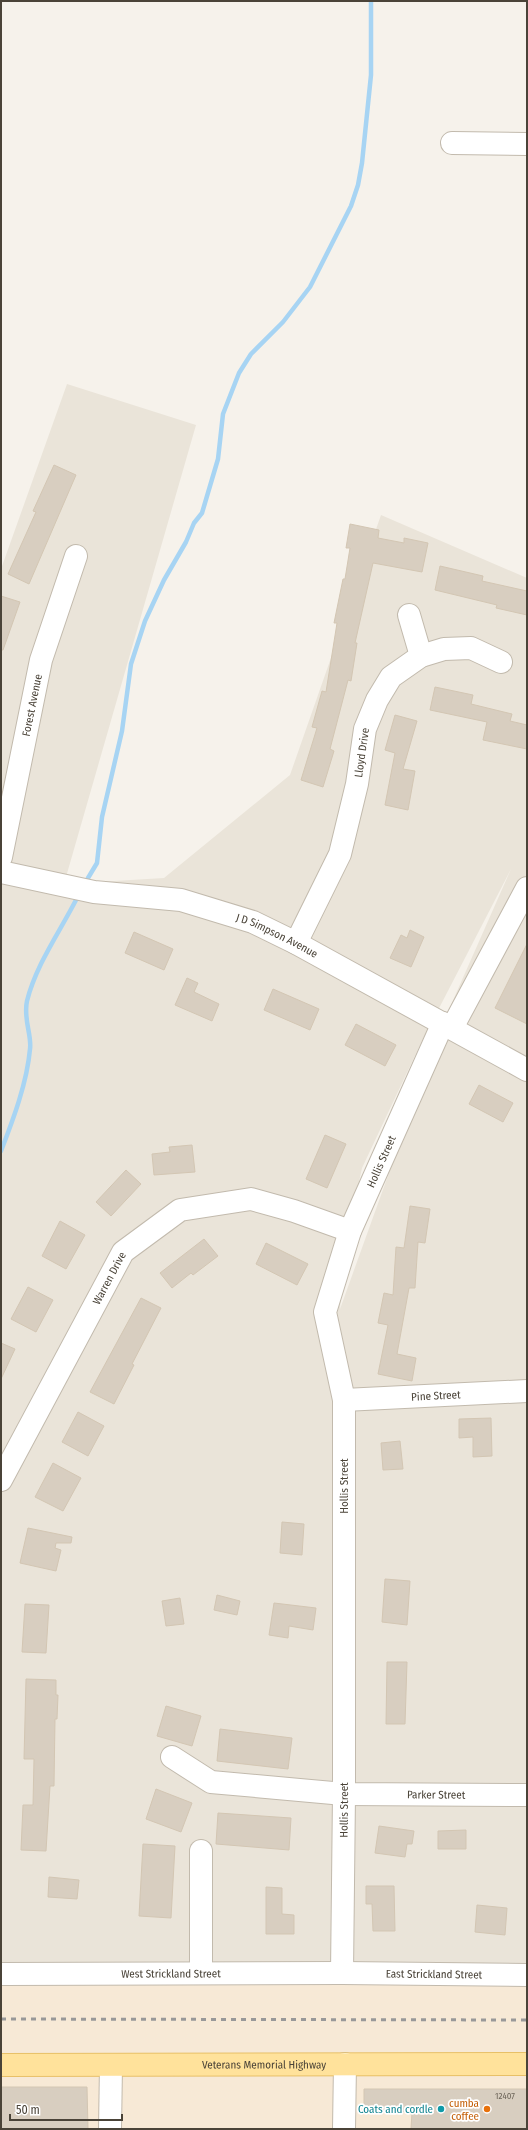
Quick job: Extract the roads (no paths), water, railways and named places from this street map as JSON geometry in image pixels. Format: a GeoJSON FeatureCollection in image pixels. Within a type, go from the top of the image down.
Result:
{"type":"FeatureCollection","features":[{"type":"Feature","properties":{"kind":"main road","name":"Veterans Memorial Highway"},"geometry":{"type":"LineString","coordinates":[[1,2065],[527,2064]]}},
{"type":"Feature","properties":{"kind":"street"},"geometry":{"type":"LineString","coordinates":[[452,143],[527,144]]}},
{"type":"Feature","properties":{"kind":"street","name":"Forest Avenue"},"geometry":{"type":"LineString","coordinates":[[1,858],[41,660],[76,556]]}},
{"type":"Feature","properties":{"kind":"street"},"geometry":{"type":"LineString","coordinates":[[409,615],[421,656]]}},
{"type":"Feature","properties":{"kind":"street","name":"Lloyd Drive"},"geometry":{"type":"LineString","coordinates":[[296,943],[340,854],[357,784],[365,729],[377,700],[391,677],[421,656],[444,649],[471,648],[501,662]]}},
{"type":"Feature","properties":{"kind":"street","name":"J D Simpson Avenue"},"geometry":{"type":"LineString","coordinates":[[1,872],[94,892],[181,900],[253,922],[296,943],[527,1070]]}},
{"type":"Feature","properties":{"kind":"street","name":"Hollis Street"},"geometry":{"type":"LineString","coordinates":[[342,1973],[344,1794],[344,1400],[326,1312],[350,1231],[448,1026],[527,888]]}},
{"type":"Feature","properties":{"kind":"street","name":"Warren Drive"},"geometry":{"type":"LineString","coordinates":[[1,1480],[123,1252],[180,1210],[251,1199],[294,1211],[350,1231]]}},
{"type":"Feature","properties":{"kind":"street","name":"Pine Street"},"geometry":{"type":"LineString","coordinates":[[344,1400],[527,1391]]}},
{"type":"Feature","properties":{"kind":"street","name":"Parker Street"},"geometry":{"type":"LineString","coordinates":[[172,1757],[211,1782],[344,1794],[527,1795]]}},
{"type":"Feature","properties":{"kind":"street"},"geometry":{"type":"LineString","coordinates":[[200,1973],[201,1851]]}},
{"type":"Feature","properties":{"kind":"street","name":"West Strickland Street"},"geometry":{"type":"LineString","coordinates":[[1,1974],[342,1973]]}},
{"type":"Feature","properties":{"kind":"street","name":"East Strickland Street"},"geometry":{"type":"LineString","coordinates":[[342,1973],[527,1975]]}},
{"type":"Feature","properties":{"kind":"street"},"geometry":{"type":"LineString","coordinates":[[344,2129],[345,2064]]}},
{"type":"Feature","properties":{"kind":"street"},"geometry":{"type":"LineString","coordinates":[[110,2129],[111,2065]]}},
{"type":"Feature","properties":{"kind":"waterway"},"geometry":{"type":"LineString","coordinates":[[88,878],[97,863],[102,817],[122,731],[131,664],[145,621],[164,580],[186,542],[194,523],[202,513],[218,459],[223,414],[239,373],[251,354],[283,322],[310,287],[351,206],[358,185],[362,163],[371,75],[371,1]]}},
{"type":"Feature","properties":{"kind":"waterway"},"geometry":{"type":"LineString","coordinates":[[1,1151],[19,1101],[26,1075],[30,1044],[26,1014],[27,1001],[36,975],[48,949],[76,900]]}},
{"type":"Feature","properties":{"kind":"railway"},"geometry":{"type":"LineString","coordinates":[[1,2019],[527,2020]]}},
{"type":"Feature","properties":{"kind":"place","name":"Coats and cordle"},"geometry":{"type":"Point","coordinates":[441,2109]}},
{"type":"Feature","properties":{"kind":"place","name":"cumba coffee"},"geometry":{"type":"Point","coordinates":[487,2109]}}]}
